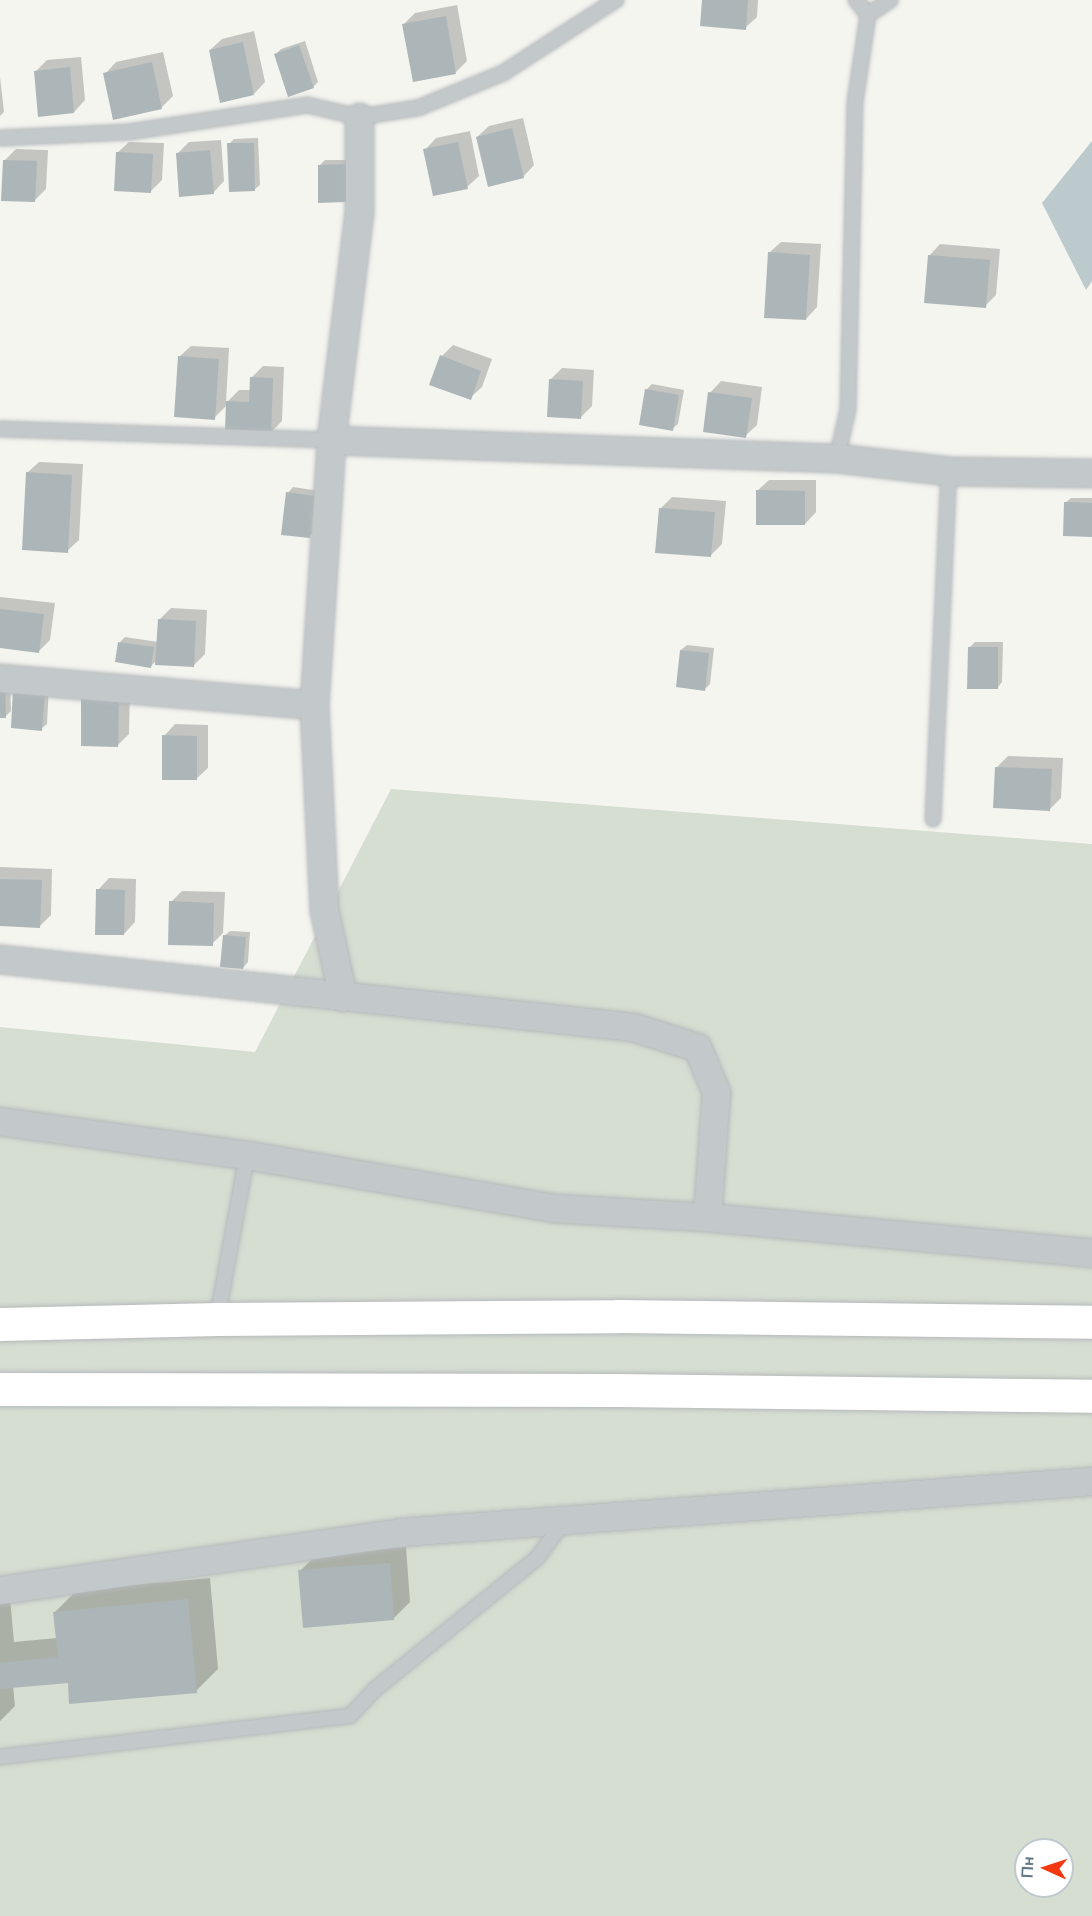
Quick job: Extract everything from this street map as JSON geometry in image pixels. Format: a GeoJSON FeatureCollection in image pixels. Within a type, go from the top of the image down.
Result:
{"type":"FeatureCollection","features":[{"type":"Feature","properties":{"kind":"highway"},"geometry":{"type":"LineString","coordinates":[[0,1324],[217,1319],[618,1316],[1092,1322]]}},
{"type":"Feature","properties":{"kind":"highway"},"geometry":{"type":"LineString","coordinates":[[0,1389],[616,1390],[1092,1396]]}},
{"type":"Feature","properties":{"kind":"street"},"geometry":{"type":"LineString","coordinates":[[343,997],[324,910],[314,705],[331,440],[359,211],[359,117]]}},
{"type":"Feature","properties":{"kind":"street"},"geometry":{"type":"LineString","coordinates":[[331,440],[837,458],[949,471],[1092,473]]}},
{"type":"Feature","properties":{"kind":"street"},"geometry":{"type":"LineString","coordinates":[[0,678],[314,705]]}},
{"type":"Feature","properties":{"kind":"street"},"geometry":{"type":"LineString","coordinates":[[0,959],[633,1027],[698,1047],[716,1092],[707,1217]]}},
{"type":"Feature","properties":{"kind":"street"},"geometry":{"type":"LineString","coordinates":[[0,1121],[247,1155],[554,1208],[707,1217],[1092,1253]]}},
{"type":"Feature","properties":{"kind":"street"},"geometry":{"type":"LineString","coordinates":[[0,1590],[401,1532],[1092,1481]]}},
{"type":"Feature","properties":{"kind":"lane"},"geometry":{"type":"LineString","coordinates":[[0,138],[129,132],[307,105],[359,117],[418,108],[503,73],[616,0]]}},
{"type":"Feature","properties":{"kind":"lane"},"geometry":{"type":"LineString","coordinates":[[837,458],[848,409],[855,102],[867,15],[856,0]]}},
{"type":"Feature","properties":{"kind":"lane"},"geometry":{"type":"LineString","coordinates":[[867,15],[890,0]]}},
{"type":"Feature","properties":{"kind":"lane"},"geometry":{"type":"LineString","coordinates":[[0,429],[331,440]]}},
{"type":"Feature","properties":{"kind":"lane"},"geometry":{"type":"LineString","coordinates":[[933,819],[949,471]]}},
{"type":"Feature","properties":{"kind":"lane"},"geometry":{"type":"LineString","coordinates":[[217,1319],[247,1155]]}},
{"type":"Feature","properties":{"kind":"lane"},"geometry":{"type":"LineString","coordinates":[[0,1757],[350,1716],[374,1690],[537,1558],[565,1520]]}},
{"type":"Feature","properties":{"kind":"shaded area"},"geometry":{"type":"Polygon","coordinates":[[[1092,141],[1092,281],[1086,290],[1042,203],[1092,141]]]}},
{"type":"Feature","properties":{"kind":"shaded area"},"geometry":{"type":"Polygon","coordinates":[[[391,789],[1092,844],[1092,1916],[0,1916],[0,1027],[255,1052],[391,789]]]}},
{"type":"Feature","properties":{"kind":"building"},"geometry":{"type":"Polygon","coordinates":[[[702,0],[748,0],[746,30],[700,26],[702,0]]]}},
{"type":"Feature","properties":{"kind":"building"},"geometry":{"type":"Polygon","coordinates":[[[446,16],[456,74],[413,82],[402,24],[446,16]]]}},
{"type":"Feature","properties":{"kind":"building"},"geometry":{"type":"Polygon","coordinates":[[[243,42],[254,95],[220,103],[209,50],[243,42]]]}},
{"type":"Feature","properties":{"kind":"building"},"geometry":{"type":"Polygon","coordinates":[[[299,45],[314,88],[288,97],[274,54],[299,45]]]}},
{"type":"Feature","properties":{"kind":"building"},"geometry":{"type":"Polygon","coordinates":[[[152,62],[162,109],[113,120],[103,73],[152,62]]]}},
{"type":"Feature","properties":{"kind":"building"},"geometry":{"type":"Polygon","coordinates":[[[70,67],[74,113],[38,117],[34,71],[70,67]]]}},
{"type":"Feature","properties":{"kind":"building"},"geometry":{"type":"Polygon","coordinates":[[[512,128],[524,178],[488,187],[476,137],[512,128]]]}},
{"type":"Feature","properties":{"kind":"building"},"geometry":{"type":"Polygon","coordinates":[[[458,142],[468,189],[433,196],[423,149],[458,142]]]}},
{"type":"Feature","properties":{"kind":"building"},"geometry":{"type":"Polygon","coordinates":[[[227,143],[254,143],[255,191],[229,192],[227,143]]]}},
{"type":"Feature","properties":{"kind":"building"},"geometry":{"type":"Polygon","coordinates":[[[210,150],[214,194],[179,197],[176,153],[210,150]]]}},
{"type":"Feature","properties":{"kind":"building"},"geometry":{"type":"Polygon","coordinates":[[[116,152],[153,154],[151,193],[114,191],[116,152]]]}},
{"type":"Feature","properties":{"kind":"building"},"geometry":{"type":"Polygon","coordinates":[[[3,160],[37,161],[35,202],[1,201],[3,160]]]}},
{"type":"Feature","properties":{"kind":"building"},"geometry":{"type":"Polygon","coordinates":[[[346,164],[346,202],[318,203],[318,165],[346,164]]]}},
{"type":"Feature","properties":{"kind":"building"},"geometry":{"type":"Polygon","coordinates":[[[768,252],[810,255],[806,320],[764,318],[768,252]]]}},
{"type":"Feature","properties":{"kind":"building"},"geometry":{"type":"Polygon","coordinates":[[[928,255],[990,260],[986,308],[924,303],[928,255]]]}},
{"type":"Feature","properties":{"kind":"building"},"geometry":{"type":"Polygon","coordinates":[[[440,355],[481,371],[471,400],[429,385],[440,355]]]}},
{"type":"Feature","properties":{"kind":"building"},"geometry":{"type":"Polygon","coordinates":[[[178,356],[219,359],[215,420],[174,417],[178,356]]]}},
{"type":"Feature","properties":{"kind":"building"},"geometry":{"type":"Polygon","coordinates":[[[250,377],[273,378],[271,434],[225,432],[226,401],[249,402],[250,377]]]}},
{"type":"Feature","properties":{"kind":"building"},"geometry":{"type":"Polygon","coordinates":[[[549,379],[583,381],[581,419],[547,417],[549,379]]]}},
{"type":"Feature","properties":{"kind":"building"},"geometry":{"type":"Polygon","coordinates":[[[645,389],[679,395],[673,431],[639,425],[645,389]]]}},
{"type":"Feature","properties":{"kind":"building"},"geometry":{"type":"Polygon","coordinates":[[[708,392],[752,398],[746,438],[703,432],[708,392]]]}},
{"type":"Feature","properties":{"kind":"building"},"geometry":{"type":"Polygon","coordinates":[[[26,472],[72,475],[68,553],[22,550],[26,472]]]}},
{"type":"Feature","properties":{"kind":"building"},"geometry":{"type":"Polygon","coordinates":[[[756,490],[805,491],[805,525],[756,525],[756,490]]]}},
{"type":"Feature","properties":{"kind":"building"},"geometry":{"type":"Polygon","coordinates":[[[286,492],[315,496],[310,538],[281,535],[286,492]]]}},
{"type":"Feature","properties":{"kind":"building"},"geometry":{"type":"Polygon","coordinates":[[[1064,502],[1092,503],[1092,537],[1063,536],[1064,502]]]}},
{"type":"Feature","properties":{"kind":"building"},"geometry":{"type":"Polygon","coordinates":[[[659,508],[715,512],[711,557],[655,553],[659,508]]]}},
{"type":"Feature","properties":{"kind":"building"},"geometry":{"type":"Polygon","coordinates":[[[0,609],[44,614],[39,653],[0,648],[0,609]]]}},
{"type":"Feature","properties":{"kind":"building"},"geometry":{"type":"Polygon","coordinates":[[[158,619],[196,621],[194,667],[155,665],[158,619]]]}},
{"type":"Feature","properties":{"kind":"building"},"geometry":{"type":"Polygon","coordinates":[[[118,642],[154,647],[151,668],[115,662],[118,642]]]}},
{"type":"Feature","properties":{"kind":"building"},"geometry":{"type":"Polygon","coordinates":[[[968,647],[998,647],[998,689],[967,689],[968,647]]]}},
{"type":"Feature","properties":{"kind":"building"},"geometry":{"type":"Polygon","coordinates":[[[680,650],[709,653],[705,691],[676,687],[680,650]]]}},
{"type":"Feature","properties":{"kind":"building"},"geometry":{"type":"Polygon","coordinates":[[[0,685],[5,685],[6,718],[0,718],[0,685]]]}},
{"type":"Feature","properties":{"kind":"building"},"geometry":{"type":"Polygon","coordinates":[[[13,689],[45,691],[42,731],[11,728],[13,689]]]}},
{"type":"Feature","properties":{"kind":"building"},"geometry":{"type":"Polygon","coordinates":[[[81,695],[119,695],[118,747],[81,746],[81,695]]]}},
{"type":"Feature","properties":{"kind":"building"},"geometry":{"type":"Polygon","coordinates":[[[162,735],[197,736],[197,780],[162,780],[162,735]]]}},
{"type":"Feature","properties":{"kind":"building"},"geometry":{"type":"Polygon","coordinates":[[[995,767],[1052,769],[1050,811],[993,808],[995,767]]]}},
{"type":"Feature","properties":{"kind":"building"},"geometry":{"type":"Polygon","coordinates":[[[0,879],[42,880],[40,928],[0,926],[0,879]]]}},
{"type":"Feature","properties":{"kind":"building"},"geometry":{"type":"Polygon","coordinates":[[[96,889],[125,890],[124,935],[95,935],[96,889]]]}},
{"type":"Feature","properties":{"kind":"building"},"geometry":{"type":"Polygon","coordinates":[[[169,901],[214,903],[213,946],[168,945],[169,901]]]}},
{"type":"Feature","properties":{"kind":"building"},"geometry":{"type":"Polygon","coordinates":[[[223,935],[246,937],[243,969],[220,967],[223,935]]]}},
{"type":"Feature","properties":{"kind":"building"},"geometry":{"type":"Polygon","coordinates":[[[390,1563],[394,1620],[303,1628],[298,1570],[390,1563]]]}},
{"type":"Feature","properties":{"kind":"building"},"geometry":{"type":"Polygon","coordinates":[[[188,1599],[197,1693],[69,1704],[68,1683],[0,1689],[0,1663],[58,1657],[53,1612],[188,1599]]]}}]}
